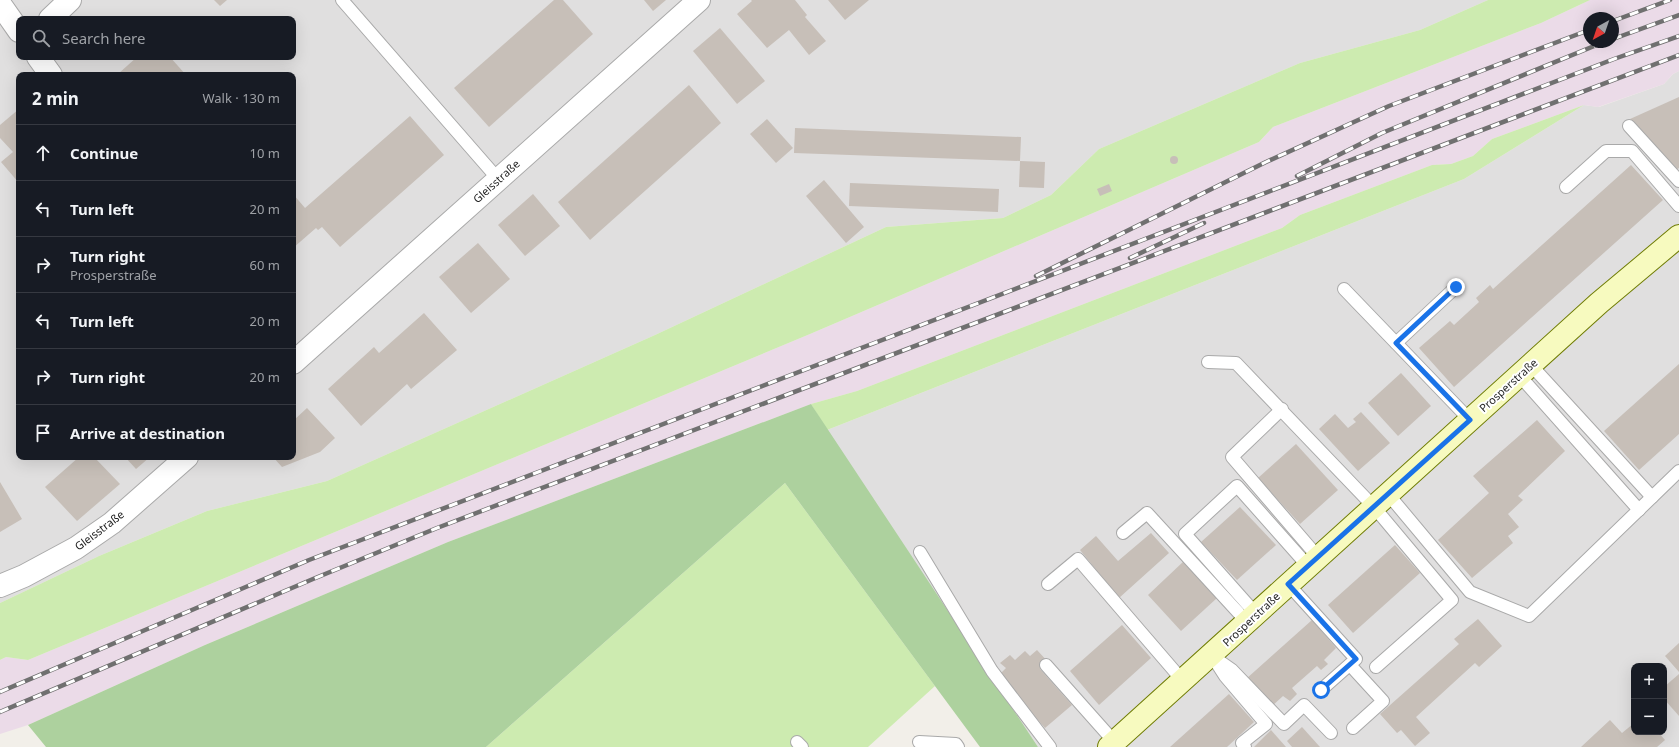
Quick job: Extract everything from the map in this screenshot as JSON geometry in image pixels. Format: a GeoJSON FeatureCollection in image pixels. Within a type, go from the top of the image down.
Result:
{"type":"FeatureCollection","features":[{"type":"Feature","properties":{"kind":"main road","name":"Prosperstraße"},"geometry":{"type":"LineString","coordinates":[[1114,745],[1313,561],[1599,303],[1679,236]]}},
{"type":"Feature","properties":{"kind":"street"},"geometry":{"type":"LineString","coordinates":[[53,16],[70,0]]}},
{"type":"Feature","properties":{"kind":"street","name":"Gleisstraße"},"geometry":{"type":"LineString","coordinates":[[296,358],[699,0]]}},
{"type":"Feature","properties":{"kind":"street"},"geometry":{"type":"LineString","coordinates":[[0,4],[16,27]]}},
{"type":"Feature","properties":{"kind":"street"},"geometry":{"type":"LineString","coordinates":[[40,60],[49,72]]}},
{"type":"Feature","properties":{"kind":"street","name":"Gleisstraße"},"geometry":{"type":"LineString","coordinates":[[0,586],[24,576],[76,548],[112,523],[184,460]]}},
{"type":"Feature","properties":{"kind":"lane"},"geometry":{"type":"LineString","coordinates":[[342,0],[498,179]]}},
{"type":"Feature","properties":{"kind":"lane"},"geometry":{"type":"LineString","coordinates":[[1628,126],[1678,177]]}},
{"type":"Feature","properties":{"kind":"lane"},"geometry":{"type":"LineString","coordinates":[[1566,187],[1606,151],[1632,151],[1679,206]]}},
{"type":"Feature","properties":{"kind":"lane"},"geometry":{"type":"LineString","coordinates":[[1396,343],[1456,287]]}},
{"type":"Feature","properties":{"kind":"lane"},"geometry":{"type":"LineString","coordinates":[[1344,289],[1470,420]]}},
{"type":"Feature","properties":{"kind":"lane"},"geometry":{"type":"LineString","coordinates":[[1208,362],[1236,363],[1282,409],[1381,500],[1470,592],[1529,616],[1679,471]]}},
{"type":"Feature","properties":{"kind":"lane"},"geometry":{"type":"LineString","coordinates":[[1525,370],[1652,497]]}},
{"type":"Feature","properties":{"kind":"lane"},"geometry":{"type":"LineString","coordinates":[[1525,370],[1639,510]]}},
{"type":"Feature","properties":{"kind":"lane"},"geometry":{"type":"LineString","coordinates":[[1282,409],[1232,457],[1313,561]]}},
{"type":"Feature","properties":{"kind":"lane"},"geometry":{"type":"LineString","coordinates":[[1252,618],[1185,534],[1237,486],[1313,561]]}},
{"type":"Feature","properties":{"kind":"lane"},"geometry":{"type":"LineString","coordinates":[[1376,667],[1452,600],[1381,500]]}},
{"type":"Feature","properties":{"kind":"lane"},"geometry":{"type":"LineString","coordinates":[[1123,533],[1147,513],[1252,618]]}},
{"type":"Feature","properties":{"kind":"lane"},"geometry":{"type":"LineString","coordinates":[[920,552],[992,671],[1050,747]]}},
{"type":"Feature","properties":{"kind":"lane"},"geometry":{"type":"LineString","coordinates":[[1048,584],[1078,559],[1183,681]]}},
{"type":"Feature","properties":{"kind":"lane"},"geometry":{"type":"LineString","coordinates":[[1288,584],[1356,659],[1321,690]]}},
{"type":"Feature","properties":{"kind":"lane"},"geometry":{"type":"LineString","coordinates":[[1212,656],[1232,670],[1284,724],[1304,705],[1330,733]]}},
{"type":"Feature","properties":{"kind":"lane"},"geometry":{"type":"LineString","coordinates":[[1212,656],[1225,676],[1266,724],[1242,743],[1245,747]]}},
{"type":"Feature","properties":{"kind":"lane"},"geometry":{"type":"LineString","coordinates":[[1046,665],[1114,745]]}},
{"type":"Feature","properties":{"kind":"lane"},"geometry":{"type":"LineString","coordinates":[[1350,665],[1383,702],[1353,728]]}},
{"type":"Feature","properties":{"kind":"lane"},"geometry":{"type":"LineString","coordinates":[[919,742],[956,744],[958,747]]}},
{"type":"Feature","properties":{"kind":"shaded area"},"geometry":{"type":"Polygon","coordinates":[[[0,0],[1488,0],[1420,30],[1300,63],[1099,149],[1051,195],[1003,218],[886,227],[655,335],[327,481],[207,511],[99,556],[0,603],[0,0]]]}},
{"type":"Feature","properties":{"kind":"shaded area"},"geometry":{"type":"Polygon","coordinates":[[[1590,0],[1679,0],[1679,71],[1673,74],[1664,84],[1598,107],[1584,105],[1492,139],[1473,156],[1451,164],[1432,165],[1300,215],[1282,228],[857,391],[811,404],[448,542],[205,645],[28,725],[0,734],[0,660],[6,657],[28,660],[810,334],[1259,142],[1273,127],[1541,23],[1590,0]]]}},
{"type":"Feature","properties":{"kind":"shaded area"},"geometry":{"type":"Polygon","coordinates":[[[1679,71],[1679,747],[1038,747],[827,430],[1464,179],[1584,105],[1599,107],[1664,84],[1673,74],[1679,71]]]}},
{"type":"Feature","properties":{"kind":"green space"},"geometry":{"type":"Polygon","coordinates":[[[1488,0],[1590,0],[1541,23],[1273,127],[1259,142],[810,334],[28,660],[6,657],[0,660],[0,603],[99,556],[207,511],[327,481],[655,335],[886,227],[1003,218],[1051,195],[1099,149],[1300,63],[1420,30],[1488,0]]]}},
{"type":"Feature","properties":{"kind":"green space"},"geometry":{"type":"Polygon","coordinates":[[[1584,105],[1464,179],[827,430],[811,404],[857,391],[1282,228],[1300,215],[1432,165],[1451,164],[1473,156],[1492,139],[1584,105]]]}},
{"type":"Feature","properties":{"kind":"green space"},"geometry":{"type":"Polygon","coordinates":[[[811,404],[1038,747],[980,747],[785,483],[486,747],[46,747],[28,725],[205,645],[448,542],[811,404]]]}},
{"type":"Feature","properties":{"kind":"green space"},"geometry":{"type":"Polygon","coordinates":[[[785,483],[935,686],[868,747],[486,747],[785,483]]]}},
{"type":"Feature","properties":{"kind":"building"},"geometry":{"type":"Polygon","coordinates":[[[214,0],[227,0],[220,6],[214,0]]]}},
{"type":"Feature","properties":{"kind":"building"},"geometry":{"type":"Polygon","coordinates":[[[554,0],[563,0],[593,34],[489,127],[454,88],[554,0]]]}},
{"type":"Feature","properties":{"kind":"building"},"geometry":{"type":"Polygon","coordinates":[[[644,0],[666,0],[653,11],[644,0]]]}},
{"type":"Feature","properties":{"kind":"building"},"geometry":{"type":"Polygon","coordinates":[[[751,0],[795,0],[807,15],[805,17],[826,41],[809,55],[789,30],[767,48],[737,14],[752,1],[751,0]]]}},
{"type":"Feature","properties":{"kind":"building"},"geometry":{"type":"Polygon","coordinates":[[[828,0],[869,0],[845,20],[828,0]]]}},
{"type":"Feature","properties":{"kind":"building"},"geometry":{"type":"Polygon","coordinates":[[[720,28],[765,81],[737,104],[693,51],[720,28]]]}},
{"type":"Feature","properties":{"kind":"building"},"geometry":{"type":"Polygon","coordinates":[[[134,60],[173,60],[183,72],[120,72],[134,60]]]}},
{"type":"Feature","properties":{"kind":"building"},"geometry":{"type":"Polygon","coordinates":[[[689,85],[721,123],[590,240],[558,202],[689,85]]]}},
{"type":"Feature","properties":{"kind":"building"},"geometry":{"type":"Polygon","coordinates":[[[1679,97],[1679,168],[1676,170],[1630,119],[1679,97]]]}},
{"type":"Feature","properties":{"kind":"building"},"geometry":{"type":"Polygon","coordinates":[[[16,112],[16,180],[1,162],[13,152],[0,138],[0,125],[16,112]]]}},
{"type":"Feature","properties":{"kind":"building"},"geometry":{"type":"Polygon","coordinates":[[[410,116],[444,155],[340,247],[322,227],[318,230],[316,228],[296,245],[296,198],[305,208],[410,116]]]}},
{"type":"Feature","properties":{"kind":"building"},"geometry":{"type":"Polygon","coordinates":[[[767,119],[793,148],[776,163],[750,134],[767,119]]]}},
{"type":"Feature","properties":{"kind":"building"},"geometry":{"type":"Polygon","coordinates":[[[795,128],[1021,137],[1020,161],[794,153],[795,128]]]}},
{"type":"Feature","properties":{"kind":"building"},"geometry":{"type":"Polygon","coordinates":[[[1174,156],[1177,157],[1177,163],[1174,164],[1171,163],[1170,160],[1171,157],[1174,156]]]}},
{"type":"Feature","properties":{"kind":"building"},"geometry":{"type":"Polygon","coordinates":[[[1020,161],[1045,162],[1044,188],[1019,187],[1020,161]]]}},
{"type":"Feature","properties":{"kind":"building"},"geometry":{"type":"Polygon","coordinates":[[[1631,165],[1663,200],[1454,387],[1419,348],[1450,321],[1454,325],[1479,302],[1476,298],[1490,285],[1493,289],[1631,165]]]}},
{"type":"Feature","properties":{"kind":"building"},"geometry":{"type":"Polygon","coordinates":[[[824,180],[864,227],[846,243],[806,196],[824,180]]]}},
{"type":"Feature","properties":{"kind":"building"},"geometry":{"type":"Polygon","coordinates":[[[850,183],[999,189],[998,212],[849,206],[850,183]]]}},
{"type":"Feature","properties":{"kind":"building"},"geometry":{"type":"Polygon","coordinates":[[[1109,184],[1112,191],[1100,196],[1097,189],[1109,184]]]}},
{"type":"Feature","properties":{"kind":"building"},"geometry":{"type":"Polygon","coordinates":[[[533,194],[560,226],[525,256],[498,225],[533,194]]]}},
{"type":"Feature","properties":{"kind":"building"},"geometry":{"type":"Polygon","coordinates":[[[478,243],[510,279],[471,313],[439,277],[478,243]]]}},
{"type":"Feature","properties":{"kind":"building"},"geometry":{"type":"Polygon","coordinates":[[[424,313],[457,350],[411,389],[407,384],[361,426],[328,389],[374,347],[379,353],[424,313]]]}},
{"type":"Feature","properties":{"kind":"building"},"geometry":{"type":"Polygon","coordinates":[[[1679,364],[1679,434],[1639,470],[1604,431],[1679,364]]]}},
{"type":"Feature","properties":{"kind":"building"},"geometry":{"type":"Polygon","coordinates":[[[1401,373],[1431,406],[1398,436],[1368,403],[1401,373]]]}},
{"type":"Feature","properties":{"kind":"building"},"geometry":{"type":"Polygon","coordinates":[[[307,408],[335,438],[320,452],[282,467],[276,460],[296,460],[296,418],[307,408]]]}},
{"type":"Feature","properties":{"kind":"building"},"geometry":{"type":"Polygon","coordinates":[[[1361,412],[1390,443],[1358,471],[1319,429],[1335,414],[1348,428],[1356,422],[1353,419],[1361,412]]]}},
{"type":"Feature","properties":{"kind":"building"},"geometry":{"type":"Polygon","coordinates":[[[1537,420],[1565,451],[1518,496],[1523,500],[1508,514],[1519,527],[1508,536],[1513,543],[1472,578],[1438,540],[1489,493],[1473,476],[1537,420]]]}},
{"type":"Feature","properties":{"kind":"building"},"geometry":{"type":"Polygon","coordinates":[[[1296,444],[1338,490],[1300,524],[1258,478],[1296,444]]]}},
{"type":"Feature","properties":{"kind":"building"},"geometry":{"type":"Polygon","coordinates":[[[76,460],[97,460],[120,484],[77,521],[45,487],[76,460]]]}},
{"type":"Feature","properties":{"kind":"building"},"geometry":{"type":"Polygon","coordinates":[[[128,460],[146,460],[136,469],[128,460]]]}},
{"type":"Feature","properties":{"kind":"building"},"geometry":{"type":"Polygon","coordinates":[[[0,482],[22,519],[0,532],[0,482]]]}},
{"type":"Feature","properties":{"kind":"building"},"geometry":{"type":"Polygon","coordinates":[[[1240,507],[1276,545],[1237,580],[1201,542],[1240,507]]]}},
{"type":"Feature","properties":{"kind":"building"},"geometry":{"type":"Polygon","coordinates":[[[1151,533],[1169,553],[1119,598],[1080,550],[1096,536],[1118,561],[1151,533]]]}},
{"type":"Feature","properties":{"kind":"building"},"geometry":{"type":"Polygon","coordinates":[[[1395,545],[1420,573],[1353,633],[1328,605],[1395,545]]]}},
{"type":"Feature","properties":{"kind":"building"},"geometry":{"type":"Polygon","coordinates":[[[1184,561],[1217,598],[1181,631],[1148,595],[1184,561]]]}},
{"type":"Feature","properties":{"kind":"building"},"geometry":{"type":"Polygon","coordinates":[[[1478,619],[1502,646],[1479,667],[1475,663],[1416,717],[1430,733],[1415,746],[1401,730],[1397,733],[1380,714],[1459,644],[1454,639],[1478,619]]]}},
{"type":"Feature","properties":{"kind":"building"},"geometry":{"type":"Polygon","coordinates":[[[1312,620],[1336,648],[1324,660],[1328,664],[1321,670],[1317,666],[1292,688],[1297,694],[1290,701],[1283,696],[1271,707],[1246,679],[1312,620]]]}},
{"type":"Feature","properties":{"kind":"building"},"geometry":{"type":"Polygon","coordinates":[[[1122,625],[1151,658],[1099,705],[1070,671],[1122,625]]]}},
{"type":"Feature","properties":{"kind":"building"},"geometry":{"type":"Polygon","coordinates":[[[1679,643],[1679,672],[1665,656],[1679,643]]]}},
{"type":"Feature","properties":{"kind":"building"},"geometry":{"type":"Polygon","coordinates":[[[1037,650],[1049,663],[1040,669],[1072,705],[1045,728],[1008,687],[1000,674],[1006,668],[1000,663],[1010,655],[1015,660],[1025,651],[1030,656],[1037,650]]]}},
{"type":"Feature","properties":{"kind":"building"},"geometry":{"type":"Polygon","coordinates":[[[1679,674],[1679,716],[1667,702],[1667,684],[1679,674]]]}},
{"type":"Feature","properties":{"kind":"building"},"geometry":{"type":"Polygon","coordinates":[[[1229,694],[1254,722],[1227,747],[1170,747],[1229,694]]]}},
{"type":"Feature","properties":{"kind":"building"},"geometry":{"type":"Polygon","coordinates":[[[1610,720],[1622,733],[1631,726],[1631,735],[1661,735],[1665,740],[1657,747],[1581,747],[1610,720]]]}},
{"type":"Feature","properties":{"kind":"building"},"geometry":{"type":"Polygon","coordinates":[[[1302,727],[1320,747],[1292,747],[1287,741],[1302,727]]]}},
{"type":"Feature","properties":{"kind":"building"},"geometry":{"type":"Polygon","coordinates":[[[1271,730],[1286,747],[1254,747],[1271,730]]]}},
{"type":"Feature","properties":{"kind":"railway"},"geometry":{"type":"LineString","coordinates":[[1619,19],[1670,0]]}},
{"type":"Feature","properties":{"kind":"railway"},"geometry":{"type":"LineString","coordinates":[[1619,37],[1679,15]]}},
{"type":"Feature","properties":{"kind":"railway"},"geometry":{"type":"LineString","coordinates":[[1036,276],[1266,162],[1389,106],[1583,32]]}},
{"type":"Feature","properties":{"kind":"railway"},"geometry":{"type":"LineString","coordinates":[[0,692],[309,560],[1614,59],[1679,36]]}},
{"type":"Feature","properties":{"kind":"railway"},"geometry":{"type":"LineString","coordinates":[[1297,176],[1382,133],[1589,48]]}},
{"type":"Feature","properties":{"kind":"railway"},"geometry":{"type":"LineString","coordinates":[[0,712],[437,528],[1679,55]]}},
{"type":"Feature","properties":{"kind":"railway"},"geometry":{"type":"LineString","coordinates":[[1130,258],[1204,223]]}},
{"type":"Feature","properties":{"kind":"route"},"geometry":{"type":"LineString","coordinates":[[1321,690],[1356,659],[1288,584],[1470,420],[1396,343],[1456,287]]}}]}
